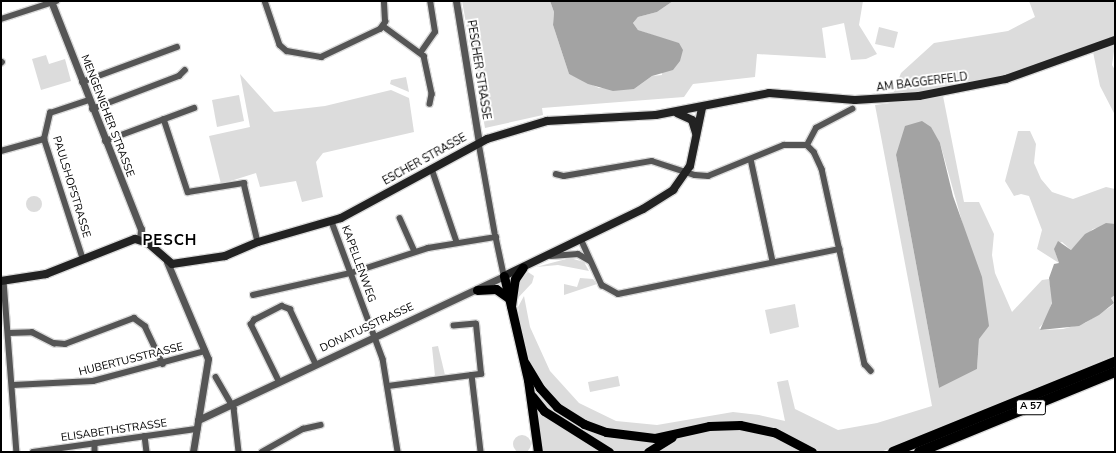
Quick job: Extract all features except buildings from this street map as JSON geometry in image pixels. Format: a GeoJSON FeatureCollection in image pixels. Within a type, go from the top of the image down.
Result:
{"type":"FeatureCollection","features":[{"type":"Feature","properties":{"kind":"highway"},"geometry":{"type":"LineString","coordinates":[[511,306],[515,279],[523,267]]}},
{"type":"Feature","properties":{"kind":"highway"},"geometry":{"type":"LineString","coordinates":[[504,276],[507,297],[511,306],[531,394],[538,452]]}},
{"type":"Feature","properties":{"kind":"highway"},"geometry":{"type":"LineString","coordinates":[[504,276],[510,282],[511,306]]}},
{"type":"Feature","properties":{"kind":"highway"},"geometry":{"type":"LineString","coordinates":[[477,290],[494,288],[507,297]]}},
{"type":"Feature","properties":{"kind":"highway","name":"A 57"},"geometry":{"type":"LineString","coordinates":[[893,452],[1115,362]]}},
{"type":"Feature","properties":{"kind":"highway"},"geometry":{"type":"LineString","coordinates":[[525,363],[547,397],[584,424],[630,437],[679,434],[709,426],[747,426],[781,435],[812,452]]}},
{"type":"Feature","properties":{"kind":"highway","name":"A 57"},"geometry":{"type":"LineString","coordinates":[[918,452],[1115,372]]}},
{"type":"Feature","properties":{"kind":"highway"},"geometry":{"type":"LineString","coordinates":[[531,394],[541,408],[608,452]]}},
{"type":"Feature","properties":{"kind":"highway"},"geometry":{"type":"LineString","coordinates":[[648,452],[679,434]]}},
{"type":"Feature","properties":{"kind":"main road","name":"AM BAGGERFELD"},"geometry":{"type":"LineString","coordinates":[[702,108],[769,93],[880,100],[963,89],[1006,79],[1115,40]]}},
{"type":"Feature","properties":{"kind":"main road","name":"ESCHER STRASSE"},"geometry":{"type":"LineString","coordinates":[[167,262],[177,264],[209,260],[258,242],[332,222],[372,203],[479,143],[547,121],[674,112],[702,108]]}},
{"type":"Feature","properties":{"kind":"main road","name":"DONATUSSTRASSE"},"geometry":{"type":"LineString","coordinates":[[504,276],[581,239],[661,198],[673,190],[687,172],[697,136],[702,108]]}},
{"type":"Feature","properties":{"kind":"main road"},"geometry":{"type":"LineString","coordinates":[[674,112],[692,120],[697,136]]}},
{"type":"Feature","properties":{"kind":"main road"},"geometry":{"type":"LineString","coordinates":[[2,281],[46,274],[129,241],[140,240],[167,262]]}},
{"type":"Feature","properties":{"kind":"street"},"geometry":{"type":"LineString","coordinates":[[265,1],[280,45],[287,51],[308,56],[330,55],[383,26]]}},
{"type":"Feature","properties":{"kind":"street"},"geometry":{"type":"LineString","coordinates":[[383,26],[384,1]]}},
{"type":"Feature","properties":{"kind":"street"},"geometry":{"type":"LineString","coordinates":[[421,52],[435,32],[430,1]]}},
{"type":"Feature","properties":{"kind":"street","name":"PESCHER STRASSE"},"geometry":{"type":"LineString","coordinates":[[456,1],[479,143]]}},
{"type":"Feature","properties":{"kind":"street"},"geometry":{"type":"LineString","coordinates":[[1,19],[53,2]]}},
{"type":"Feature","properties":{"kind":"street","name":"MENGENICHER STRASSE"},"geometry":{"type":"LineString","coordinates":[[53,2],[88,100],[141,229],[140,240]]}},
{"type":"Feature","properties":{"kind":"street"},"geometry":{"type":"LineString","coordinates":[[383,26],[421,52],[431,89],[430,104]]}},
{"type":"Feature","properties":{"kind":"street"},"geometry":{"type":"LineString","coordinates":[[82,82],[177,47]]}},
{"type":"Feature","properties":{"kind":"street"},"geometry":{"type":"LineString","coordinates":[[92,109],[179,76],[185,70]]}},
{"type":"Feature","properties":{"kind":"street","name":"PAULSHOFSTRASSE"},"geometry":{"type":"LineString","coordinates":[[83,260],[44,139],[50,113],[88,100]]}},
{"type":"Feature","properties":{"kind":"street"},"geometry":{"type":"LineString","coordinates":[[105,141],[194,108]]}},
{"type":"Feature","properties":{"kind":"street"},"geometry":{"type":"LineString","coordinates":[[807,145],[816,128],[828,119],[852,109]]}},
{"type":"Feature","properties":{"kind":"street"},"geometry":{"type":"LineString","coordinates":[[164,119],[188,192],[244,183],[258,242]]}},
{"type":"Feature","properties":{"kind":"street"},"geometry":{"type":"LineString","coordinates":[[1,150],[44,139]]}},
{"type":"Feature","properties":{"kind":"street"},"geometry":{"type":"LineString","coordinates":[[479,143],[495,235],[504,276]]}},
{"type":"Feature","properties":{"kind":"street"},"geometry":{"type":"LineString","coordinates":[[556,174],[564,176],[652,161],[687,172],[708,176],[784,145],[807,145]]}},
{"type":"Feature","properties":{"kind":"street"},"geometry":{"type":"LineString","coordinates":[[807,145],[820,161],[865,364],[871,371]]}},
{"type":"Feature","properties":{"kind":"street"},"geometry":{"type":"LineString","coordinates":[[751,159],[773,262]]}},
{"type":"Feature","properties":{"kind":"street"},"geometry":{"type":"LineString","coordinates":[[432,169],[457,242]]}},
{"type":"Feature","properties":{"kind":"street"},"geometry":{"type":"LineString","coordinates":[[400,218],[415,251]]}},
{"type":"Feature","properties":{"kind":"street","name":"KAPELLENWEG"},"geometry":{"type":"LineString","coordinates":[[332,222],[374,336],[388,386],[398,452]]}},
{"type":"Feature","properties":{"kind":"street"},"geometry":{"type":"LineString","coordinates":[[253,295],[351,273],[415,251],[495,235]]}},
{"type":"Feature","properties":{"kind":"street"},"geometry":{"type":"LineString","coordinates":[[581,239],[602,285],[618,294],[839,249]]}},
{"type":"Feature","properties":{"kind":"street","name":"DONATUSSTRASSE"},"geometry":{"type":"LineString","coordinates":[[544,257],[578,254],[590,261]]}},
{"type":"Feature","properties":{"kind":"street"},"geometry":{"type":"LineString","coordinates":[[167,262],[205,351],[208,367],[193,452]]}},
{"type":"Feature","properties":{"kind":"street","name":"DONATUSSTRASSE"},"geometry":{"type":"LineString","coordinates":[[198,420],[504,276]]}},
{"type":"Feature","properties":{"kind":"street"},"geometry":{"type":"LineString","coordinates":[[2,281],[9,333],[17,452]]}},
{"type":"Feature","properties":{"kind":"street"},"geometry":{"type":"LineString","coordinates":[[279,382],[251,325],[254,320],[282,306],[290,309],[316,364]]}},
{"type":"Feature","properties":{"kind":"street"},"geometry":{"type":"LineString","coordinates":[[9,333],[32,332],[57,344],[65,344],[134,318],[145,326],[163,364]]}},
{"type":"Feature","properties":{"kind":"street"},"geometry":{"type":"LineString","coordinates":[[388,386],[472,375],[482,372],[476,324],[454,326]]}},
{"type":"Feature","properties":{"kind":"street","name":"HUBERTUSSTRASSE"},"geometry":{"type":"LineString","coordinates":[[13,385],[93,382],[163,364],[205,351]]}},
{"type":"Feature","properties":{"kind":"street"},"geometry":{"type":"LineString","coordinates":[[472,375],[481,452]]}},
{"type":"Feature","properties":{"kind":"street"},"geometry":{"type":"LineString","coordinates":[[216,377],[232,404],[239,452]]}},
{"type":"Feature","properties":{"kind":"street"},"geometry":{"type":"LineString","coordinates":[[262,452],[304,429],[321,426]]}},
{"type":"Feature","properties":{"kind":"street","name":"ELISABETHSTRASSE"},"geometry":{"type":"LineString","coordinates":[[33,452],[197,429]]}},
{"type":"Feature","properties":{"kind":"street"},"geometry":{"type":"LineString","coordinates":[[145,436],[146,452]]}},
{"type":"Feature","properties":{"kind":"street"},"geometry":{"type":"LineString","coordinates":[[94,443],[95,452]]}},
{"type":"Feature","properties":{"kind":"shaded area"},"geometry":{"type":"Polygon","coordinates":[[[462,1],[550,1],[554,12],[553,25],[569,74],[599,88],[634,89],[652,76],[662,75],[658,37],[638,30],[633,23],[638,17],[657,12],[673,1],[863,1],[859,25],[877,54],[866,59],[851,60],[844,23],[822,28],[826,58],[757,54],[755,77],[693,84],[684,97],[542,108],[543,115],[485,128],[462,1]]]}},
{"type":"Feature","properties":{"kind":"shaded area"},"geometry":{"type":"Polygon","coordinates":[[[550,1],[673,1],[657,12],[638,17],[633,23],[638,30],[679,43],[683,50],[680,61],[673,70],[652,76],[634,89],[613,91],[588,84],[569,74],[553,25],[554,12],[550,1]]]}},
{"type":"Feature","properties":{"kind":"shaded area"},"geometry":{"type":"Polygon","coordinates":[[[1029,1],[1115,1],[1115,37],[1006,76],[892,96],[901,73],[934,43],[1008,31],[1035,17],[1029,1]]]}},
{"type":"Feature","properties":{"kind":"shaded area"},"geometry":{"type":"Polygon","coordinates":[[[879,27],[898,32],[894,48],[875,44],[879,27]]]}},
{"type":"Feature","properties":{"kind":"shaded area"},"geometry":{"type":"Polygon","coordinates":[[[1115,44],[1112,65],[1115,70],[1115,115],[1100,86],[1093,52],[1115,44]]]}},
{"type":"Feature","properties":{"kind":"shaded area"},"geometry":{"type":"Polygon","coordinates":[[[46,55],[49,64],[65,59],[71,81],[41,90],[32,59],[46,55]]]}},
{"type":"Feature","properties":{"kind":"shaded area"},"geometry":{"type":"Polygon","coordinates":[[[240,74],[274,112],[325,106],[391,90],[409,98],[414,132],[323,153],[316,162],[323,197],[302,202],[296,181],[260,187],[256,173],[221,184],[209,136],[250,127],[240,74]]]}},
{"type":"Feature","properties":{"kind":"shaded area"},"geometry":{"type":"Polygon","coordinates":[[[406,77],[409,92],[390,84],[391,80],[406,77]]]}},
{"type":"Feature","properties":{"kind":"shaded area"},"geometry":{"type":"Polygon","coordinates":[[[239,95],[244,121],[217,127],[212,100],[239,95]]]}},
{"type":"Feature","properties":{"kind":"shaded area"},"geometry":{"type":"Polygon","coordinates":[[[943,96],[964,202],[979,202],[994,234],[992,255],[995,273],[1012,312],[1042,280],[1049,279],[1053,299],[1046,320],[1039,328],[1041,330],[1063,329],[1085,323],[1110,307],[1114,303],[1111,298],[1115,295],[1115,355],[881,452],[819,452],[783,431],[746,421],[705,422],[659,434],[596,427],[550,397],[530,364],[522,341],[518,307],[524,296],[530,327],[550,371],[579,403],[616,421],[657,425],[733,412],[759,415],[785,421],[777,382],[788,380],[795,409],[838,430],[877,423],[932,406],[875,105],[943,96]],[[940,143],[896,155],[939,388],[977,369],[979,339],[966,236],[940,143]]]}},
{"type":"Feature","properties":{"kind":"shaded area"},"geometry":{"type":"Polygon","coordinates":[[[922,121],[931,127],[940,143],[953,196],[982,277],[989,326],[979,339],[977,369],[939,388],[896,155],[905,126],[922,121]]]}},
{"type":"Feature","properties":{"kind":"shaded area"},"geometry":{"type":"Polygon","coordinates":[[[1018,131],[1030,131],[1036,144],[1034,163],[1041,179],[1052,192],[1073,199],[1106,187],[1115,189],[1115,224],[1093,229],[1071,250],[1062,242],[1057,244],[1055,251],[1059,263],[1037,249],[1042,230],[1029,196],[1021,194],[1014,196],[1005,181],[1018,131]]]}},
{"type":"Feature","properties":{"kind":"shaded area"},"geometry":{"type":"Polygon","coordinates":[[[34,196],[40,198],[42,204],[40,210],[34,212],[28,210],[26,204],[28,198],[34,196]]]}},
{"type":"Feature","properties":{"kind":"shaded area"},"geometry":{"type":"Polygon","coordinates":[[[1106,223],[1115,224],[1115,295],[1111,298],[1114,303],[1099,315],[1079,326],[1040,330],[1052,303],[1049,278],[1054,264],[1059,263],[1054,249],[1058,241],[1071,250],[1085,234],[1106,223]]]}},
{"type":"Feature","properties":{"kind":"shaded area"},"geometry":{"type":"Polygon","coordinates":[[[570,258],[584,262],[589,271],[558,265],[536,267],[570,258]]]}},
{"type":"Feature","properties":{"kind":"shaded area"},"geometry":{"type":"Polygon","coordinates":[[[528,272],[534,276],[532,283],[516,300],[516,286],[528,272]]]}},
{"type":"Feature","properties":{"kind":"shaded area"},"geometry":{"type":"Polygon","coordinates":[[[580,278],[593,279],[597,284],[564,295],[564,284],[577,287],[580,278]]]}},
{"type":"Feature","properties":{"kind":"shaded area"},"geometry":{"type":"Polygon","coordinates":[[[795,304],[799,327],[770,334],[765,310],[795,304]]]}},
{"type":"Feature","properties":{"kind":"shaded area"},"geometry":{"type":"Polygon","coordinates":[[[438,346],[445,375],[435,376],[432,347],[438,346]]]}},
{"type":"Feature","properties":{"kind":"shaded area"},"geometry":{"type":"Polygon","coordinates":[[[530,376],[576,422],[663,439],[643,452],[611,452],[548,411],[534,395],[530,376]]]}},
{"type":"Feature","properties":{"kind":"shaded area"},"geometry":{"type":"Polygon","coordinates":[[[618,376],[620,386],[590,392],[588,382],[618,376]]]}},
{"type":"Feature","properties":{"kind":"shaded area"},"geometry":{"type":"Polygon","coordinates":[[[536,406],[606,452],[541,452],[536,406]]]}},
{"type":"Feature","properties":{"kind":"shaded area"},"geometry":{"type":"Polygon","coordinates":[[[736,428],[769,434],[806,452],[653,452],[684,436],[703,430],[736,428]]]}},
{"type":"Feature","properties":{"kind":"shaded area"},"geometry":{"type":"Polygon","coordinates":[[[522,435],[528,438],[531,444],[528,450],[522,453],[516,450],[513,444],[516,438],[522,435]]]}},
{"type":"Feature","properties":{"kind":"district","name":"PESCH"},"geometry":{"type":"Point","coordinates":[170,241]}}]}
